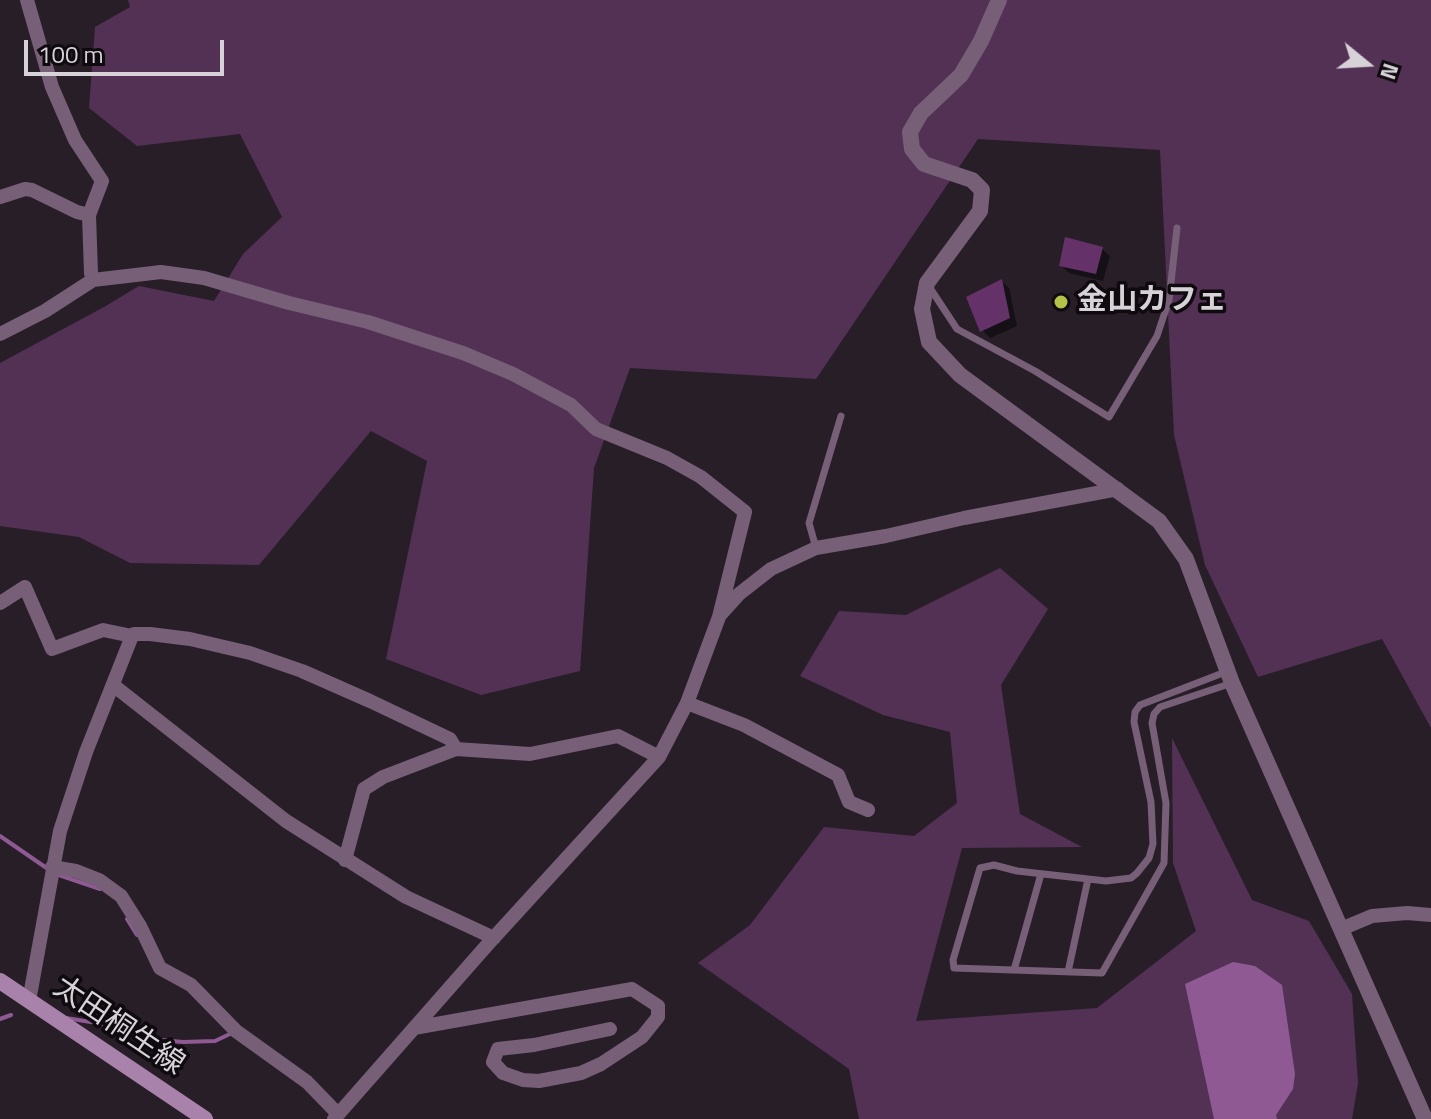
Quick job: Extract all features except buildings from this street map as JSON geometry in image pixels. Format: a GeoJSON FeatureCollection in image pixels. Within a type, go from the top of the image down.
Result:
{"type":"FeatureCollection","features":[{"type":"Feature","properties":{"kind":"main road","name":"太田桐生線"},"geometry":{"type":"LineString","coordinates":[[0,981],[205,1119]]}},
{"type":"Feature","properties":{"kind":"street"},"geometry":{"type":"LineString","coordinates":[[27,0],[58,100],[75,140],[102,181],[89,215],[93,280]]}},
{"type":"Feature","properties":{"kind":"street"},"geometry":{"type":"LineString","coordinates":[[999,0],[981,41],[961,75],[921,113],[910,132],[912,149],[924,164],[972,180],[982,190],[980,211],[927,283],[922,309],[929,342],[960,375],[1159,521],[1186,559],[1230,677],[1425,1119]]}},
{"type":"Feature","properties":{"kind":"street"},"geometry":{"type":"LineString","coordinates":[[0,197],[25,189],[32,190],[89,215]]}},
{"type":"Feature","properties":{"kind":"street"},"geometry":{"type":"LineString","coordinates":[[0,334],[45,311],[93,280],[161,272],[204,278],[368,322],[463,353],[513,374],[571,405],[596,429],[667,458],[701,477],[745,512],[719,617],[687,703],[659,757],[414,1028],[342,1115],[307,1082],[236,1031],[191,985],[160,968],[140,926],[121,896],[99,880],[76,871],[52,867]]}},
{"type":"Feature","properties":{"kind":"street"},"geometry":{"type":"LineString","coordinates":[[719,617],[739,594],[771,569],[816,548],[1118,489]]}},
{"type":"Feature","properties":{"kind":"street"},"geometry":{"type":"LineString","coordinates":[[0,603],[25,587],[52,649],[103,630],[132,636],[150,634],[190,639],[250,653],[302,671],[370,701],[450,739],[456,749]]}},
{"type":"Feature","properties":{"kind":"street"},"geometry":{"type":"LineString","coordinates":[[29,1001],[52,867],[65,818],[132,636]]}},
{"type":"Feature","properties":{"kind":"street"},"geometry":{"type":"LineString","coordinates":[[113,685],[286,821],[406,897],[494,938]]}},
{"type":"Feature","properties":{"kind":"street"},"geometry":{"type":"LineString","coordinates":[[687,703],[744,725],[838,775],[849,802],[868,810]]}},
{"type":"Feature","properties":{"kind":"street"},"geometry":{"type":"LineString","coordinates":[[345,860],[364,789],[383,777],[456,749],[530,754],[618,736],[659,757]]}},
{"type":"Feature","properties":{"kind":"street"},"geometry":{"type":"LineString","coordinates":[[1341,929],[1372,916],[1407,913],[1431,915]]}},
{"type":"Feature","properties":{"kind":"street"},"geometry":{"type":"LineString","coordinates":[[414,1028],[632,989],[658,1006],[658,1017],[642,1037],[601,1064],[581,1073],[539,1081],[523,1080],[503,1073],[493,1062],[498,1049],[610,1029]]}},
{"type":"Feature","properties":{"kind":"lane"},"geometry":{"type":"LineString","coordinates":[[927,283],[957,329],[1035,371],[1109,417],[1157,336],[1169,300],[1177,228]]}},
{"type":"Feature","properties":{"kind":"lane"},"geometry":{"type":"LineString","coordinates":[[816,548],[809,523],[841,416]]}},
{"type":"Feature","properties":{"kind":"lane"},"geometry":{"type":"LineString","coordinates":[[1230,677],[1160,707],[1154,714],[1152,723],[1166,803],[1163,869],[1102,973],[954,968],[953,960],[980,868],[994,865],[1088,879],[1120,881],[1131,878],[1149,858],[1153,844],[1151,802],[1134,722],[1135,712],[1140,705],[1230,677]]}},
{"type":"Feature","properties":{"kind":"lane"},"geometry":{"type":"LineString","coordinates":[[1014,970],[1041,874]]}},
{"type":"Feature","properties":{"kind":"lane"},"geometry":{"type":"LineString","coordinates":[[1068,972],[1088,879]]}},
{"type":"Feature","properties":{"kind":"shaded area"},"geometry":{"type":"Polygon","coordinates":[[[128,0],[1431,0],[1431,728],[1382,639],[1258,677],[1205,565],[1174,435],[1160,150],[978,139],[816,379],[630,368],[594,468],[580,671],[481,695],[386,659],[427,461],[371,431],[259,565],[130,563],[79,537],[0,526],[0,363],[139,286],[214,301],[243,254],[282,217],[240,134],[137,146],[89,108],[95,27],[130,7],[128,0]]]}},
{"type":"Feature","properties":{"kind":"shaded area"},"geometry":{"type":"Polygon","coordinates":[[[1000,568],[1048,609],[1001,685],[1020,814],[1082,847],[962,848],[916,1021],[1097,1008],[1196,931],[1173,863],[1172,738],[1252,900],[1309,921],[1352,994],[1358,1083],[1352,1119],[859,1119],[849,1069],[698,963],[750,925],[824,827],[914,836],[957,803],[950,732],[883,715],[800,676],[839,611],[906,615],[1000,568]]]}},
{"type":"Feature","properties":{"kind":"shaded area"},"geometry":{"type":"Polygon","coordinates":[[[1233,962],[1255,966],[1282,985],[1295,1074],[1293,1089],[1276,1115],[1277,1119],[1214,1119],[1185,984],[1233,962]]]}},
{"type":"Feature","properties":{"kind":"waterway"},"geometry":{"type":"LineString","coordinates":[[0,836],[48,869]]}},
{"type":"Feature","properties":{"kind":"waterway"},"geometry":{"type":"LineString","coordinates":[[56,874],[100,889]]}},
{"type":"Feature","properties":{"kind":"waterway"},"geometry":{"type":"LineString","coordinates":[[127,919],[137,935]]}},
{"type":"Feature","properties":{"kind":"waterway"},"geometry":{"type":"LineString","coordinates":[[0,1019],[11,1015]]}},
{"type":"Feature","properties":{"kind":"waterway"},"geometry":{"type":"LineString","coordinates":[[66,1018],[103,1024],[150,1039],[183,1042],[215,1041],[232,1033]]}},
{"type":"Feature","properties":{"kind":"place","name":"金山カフェ"},"geometry":{"type":"Point","coordinates":[1061,302]}}]}
